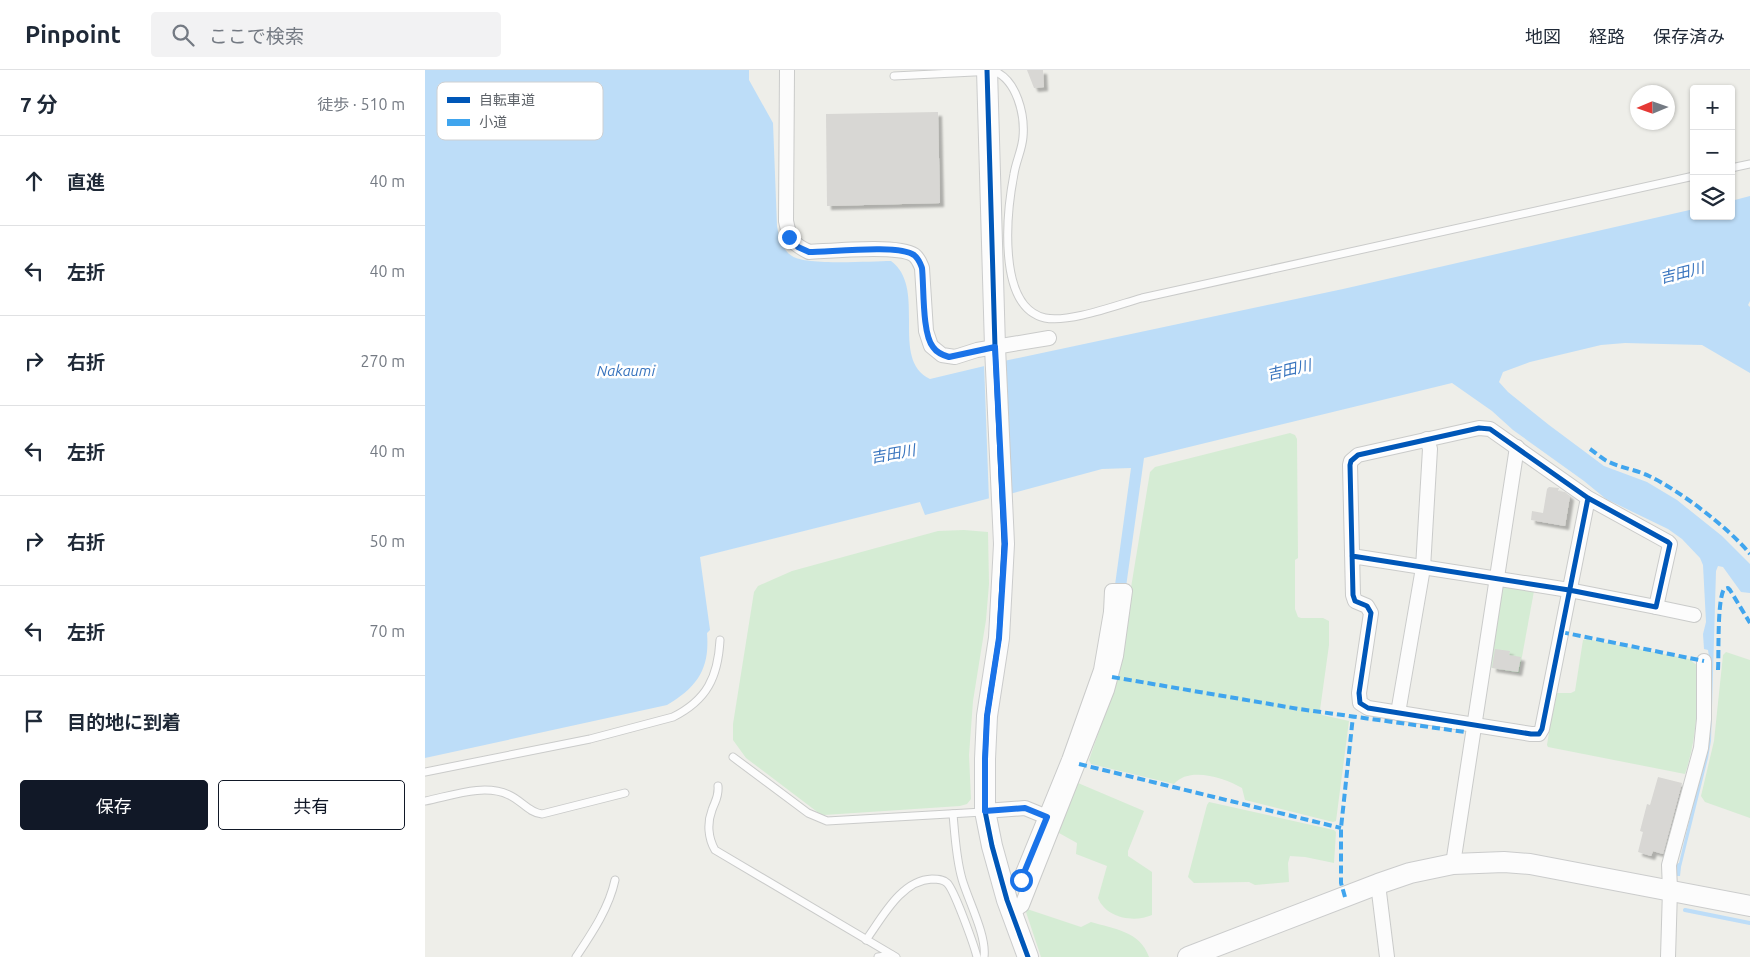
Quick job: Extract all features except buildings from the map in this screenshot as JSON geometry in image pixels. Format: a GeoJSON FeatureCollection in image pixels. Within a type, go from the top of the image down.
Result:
{"type":"FeatureCollection","features":[{"type":"Feature","properties":{"kind":"street"},"geometry":{"type":"LineString","coordinates":[[787,70],[786,220],[789,237],[798,247],[809,252],[896,249],[913,254],[919,260],[922,268],[926,330],[931,346],[942,355],[949,357],[996,353],[1049,338]]}},
{"type":"Feature","properties":{"kind":"street"},"geometry":{"type":"LineString","coordinates":[[987,71],[996,353],[1005,544],[999,638],[987,716],[985,811],[992,846],[1011,913],[1028,957]]}},
{"type":"Feature","properties":{"kind":"street"},"geometry":{"type":"LineString","coordinates":[[1588,498],[1543,726],[1540,733],[1531,734],[1474,726],[1368,708],[1360,703],[1359,698],[1371,613],[1367,606],[1355,601],[1354,598],[1351,461],[1358,456],[1427,439],[1483,428],[1490,429],[1588,498],[1670,544],[1656,608]]}},
{"type":"Feature","properties":{"kind":"street"},"geometry":{"type":"LineString","coordinates":[[1398,713],[1423,568],[1430,449],[1427,439]]}},
{"type":"Feature","properties":{"kind":"street"},"geometry":{"type":"LineString","coordinates":[[1453,864],[1517,447]]}},
{"type":"Feature","properties":{"kind":"street"},"geometry":{"type":"LineString","coordinates":[[1352,556],[1569,590],[1695,615]]}},
{"type":"Feature","properties":{"kind":"street"},"geometry":{"type":"LineString","coordinates":[[1021,880],[1047,817],[1074,762],[1111,678],[1117,613],[1125,591],[1117,591]]}},
{"type":"Feature","properties":{"kind":"street"},"geometry":{"type":"LineString","coordinates":[[1668,957],[1669,865],[1701,748],[1704,719],[1704,661]]}},
{"type":"Feature","properties":{"kind":"street"},"geometry":{"type":"LineString","coordinates":[[1011,913],[1022,905],[1074,762]]}},
{"type":"Feature","properties":{"kind":"street"},"geometry":{"type":"LineString","coordinates":[[985,811],[1025,808],[1047,817]]}},
{"type":"Feature","properties":{"kind":"street"},"geometry":{"type":"LineString","coordinates":[[1188,957],[1378,884],[1453,864],[1504,862],[1530,864],[1750,906]]}},
{"type":"Feature","properties":{"kind":"street"},"geometry":{"type":"LineString","coordinates":[[1378,884],[1387,957]]}},
{"type":"Feature","properties":{"kind":"lane"},"geometry":{"type":"LineString","coordinates":[[894,76],[994,71],[1000,73],[1011,86],[1017,98],[1023,126],[1023,137],[1014,172],[1010,202],[1009,261],[1013,286],[1018,296],[1031,312],[1047,318],[1071,317],[1141,298],[1690,177]]}},
{"type":"Feature","properties":{"kind":"lane"},"geometry":{"type":"LineString","coordinates":[[1735,167],[1750,164]]}},
{"type":"Feature","properties":{"kind":"lane"},"geometry":{"type":"LineString","coordinates":[[425,772],[590,739],[673,717],[699,700],[707,688],[715,674],[721,640]]}},
{"type":"Feature","properties":{"kind":"lane"},"geometry":{"type":"LineString","coordinates":[[733,757],[808,813],[820,819],[835,821],[985,811]]}},
{"type":"Feature","properties":{"kind":"lane"},"geometry":{"type":"LineString","coordinates":[[718,786],[717,799],[709,825],[709,836],[715,850],[895,956]]}},
{"type":"Feature","properties":{"kind":"lane"},"geometry":{"type":"LineString","coordinates":[[425,801],[463,793],[495,791],[510,795],[536,813],[542,814],[625,793]]}},
{"type":"Feature","properties":{"kind":"lane"},"geometry":{"type":"LineString","coordinates":[[953,814],[961,878],[983,941],[984,957]]}},
{"type":"Feature","properties":{"kind":"lane"},"geometry":{"type":"LineString","coordinates":[[866,940],[887,909],[907,889],[921,880],[936,879],[947,883],[955,896],[977,957]]}},
{"type":"Feature","properties":{"kind":"lane"},"geometry":{"type":"LineString","coordinates":[[576,957],[596,928],[615,880]]}},
{"type":"Feature","properties":{"kind":"lane"},"geometry":{"type":"LineString","coordinates":[[878,957],[895,956]]}},
{"type":"Feature","properties":{"kind":"green space"},"geometry":{"type":"Polygon","coordinates":[[[1290,433],[1295,435],[1297,439],[1298,558],[1295,560],[1295,609],[1298,617],[1323,618],[1329,621],[1329,645],[1320,710],[1322,715],[1349,721],[1336,821],[1333,822],[1245,800],[1242,788],[1217,778],[1198,775],[1189,776],[1174,784],[1091,764],[1089,760],[1115,685],[1150,472],[1155,467],[1290,433]]]}},
{"type":"Feature","properties":{"kind":"green space"},"geometry":{"type":"Polygon","coordinates":[[[964,530],[988,532],[989,584],[986,620],[973,701],[969,755],[971,799],[967,804],[960,806],[820,814],[746,758],[733,740],[733,724],[754,592],[758,586],[792,571],[938,531],[964,530]]]}},
{"type":"Feature","properties":{"kind":"green space"},"geometry":{"type":"Polygon","coordinates":[[[1503,585],[1534,591],[1519,673],[1488,667],[1503,585]]]}},
{"type":"Feature","properties":{"kind":"green space"},"geometry":{"type":"Polygon","coordinates":[[[1587,639],[1689,659],[1698,666],[1694,734],[1685,774],[1548,747],[1555,693],[1571,693],[1575,691],[1583,640],[1587,639]]]}},
{"type":"Feature","properties":{"kind":"green space"},"geometry":{"type":"Polygon","coordinates":[[[1726,652],[1750,660],[1750,818],[1705,802],[1701,796],[1714,741],[1723,655],[1726,652]]]}},
{"type":"Feature","properties":{"kind":"green space"},"geometry":{"type":"Polygon","coordinates":[[[1078,783],[1144,811],[1128,851],[1128,856],[1152,872],[1152,915],[1137,919],[1121,917],[1107,910],[1098,898],[1107,866],[1076,854],[1077,843],[1059,833],[1058,830],[1078,783]]]}},
{"type":"Feature","properties":{"kind":"green space"},"geometry":{"type":"Polygon","coordinates":[[[1209,802],[1334,830],[1336,832],[1334,863],[1290,856],[1288,863],[1289,882],[1255,885],[1249,882],[1194,883],[1188,877],[1209,802]]]}},
{"type":"Feature","properties":{"kind":"green space"},"geometry":{"type":"Polygon","coordinates":[[[1027,909],[1081,927],[1091,922],[1125,932],[1133,936],[1145,948],[1149,957],[1041,957],[1026,912],[1027,909]]]}},
{"type":"Feature","properties":{"kind":"water","name":"Nakaumi"},"geometry":{"type":"Polygon","coordinates":[[[425,70],[749,70],[749,80],[773,123],[777,226],[783,247],[792,256],[811,261],[891,261],[902,273],[907,288],[909,340],[912,356],[918,370],[930,379],[993,364],[998,496],[925,515],[920,502],[700,557],[710,630],[707,633],[706,657],[704,667],[694,684],[677,698],[667,705],[425,758],[425,70]]]}},
{"type":"Feature","properties":{"kind":"water","name":"吉田川"},"geometry":{"type":"Polygon","coordinates":[[[1750,196],[1750,301],[1748,305],[1750,307],[1750,373],[1702,345],[1625,343],[1601,345],[1530,362],[1503,372],[1499,382],[1508,392],[1549,425],[1604,466],[1647,482],[1677,500],[1722,536],[1750,564],[1750,593],[1741,592],[1723,567],[1718,566],[1716,571],[1711,741],[1680,876],[1673,876],[1676,864],[1679,863],[1704,759],[1710,664],[1708,650],[1704,649],[1703,634],[1706,622],[1703,565],[1700,558],[1682,539],[1668,529],[1606,499],[1513,430],[1492,411],[1452,383],[1144,458],[1126,587],[1115,585],[1131,468],[1102,469],[1006,495],[999,362],[1343,289],[1690,210],[1690,220],[1735,220],[1735,200],[1750,196]]]}},
{"type":"Feature","properties":{"kind":"pier"},"geometry":{"type":"Polygon","coordinates":[[[993,361],[999,498],[989,501],[984,363],[993,361]]]}},
{"type":"Feature","properties":{"kind":"waterway"},"geometry":{"type":"LineString","coordinates":[[1685,910],[1750,923]]}},
{"type":"Feature","properties":{"kind":"marked path"},"geometry":{"type":"LineString","coordinates":[[1590,449],[1606,461],[1644,474],[1674,490],[1703,510],[1730,533],[1750,554]]}},
{"type":"Feature","properties":{"kind":"marked path"},"geometry":{"type":"LineString","coordinates":[[1718,670],[1719,615],[1724,589],[1728,588],[1730,590],[1750,623]]}},
{"type":"Feature","properties":{"kind":"marked path"},"geometry":{"type":"LineString","coordinates":[[1561,632],[1704,661]]}},
{"type":"Feature","properties":{"kind":"marked path"},"geometry":{"type":"LineString","coordinates":[[1112,677],[1299,709],[1465,732]]}},
{"type":"Feature","properties":{"kind":"marked path"},"geometry":{"type":"LineString","coordinates":[[1345,897],[1341,883],[1341,828],[1353,716]]}},
{"type":"Feature","properties":{"kind":"marked path"},"geometry":{"type":"LineString","coordinates":[[1079,764],[1341,828]]}},
{"type":"Feature","properties":{"kind":"cycle path"},"geometry":{"type":"LineString","coordinates":[[987,70],[995,347],[1004,544],[999,638],[987,716],[985,811],[992,846],[1007,900],[1028,957]]}},
{"type":"Feature","properties":{"kind":"cycle path"},"geometry":{"type":"LineString","coordinates":[[1352,556],[1569,590],[1656,607],[1670,544],[1668,542],[1588,498],[1490,429],[1479,428],[1358,455],[1351,461],[1350,465],[1353,595],[1355,601],[1367,606],[1371,613],[1359,693],[1360,703],[1368,708],[1539,734],[1542,729],[1588,498]]}},
{"type":"Feature","properties":{"kind":"route"},"geometry":{"type":"LineString","coordinates":[[789,237],[798,247],[809,252],[896,249],[913,254],[919,260],[922,268],[926,330],[931,346],[937,352],[949,357],[995,347],[1005,544],[999,638],[987,716],[985,811],[1025,808],[1047,817],[1021,880]]}}]}
